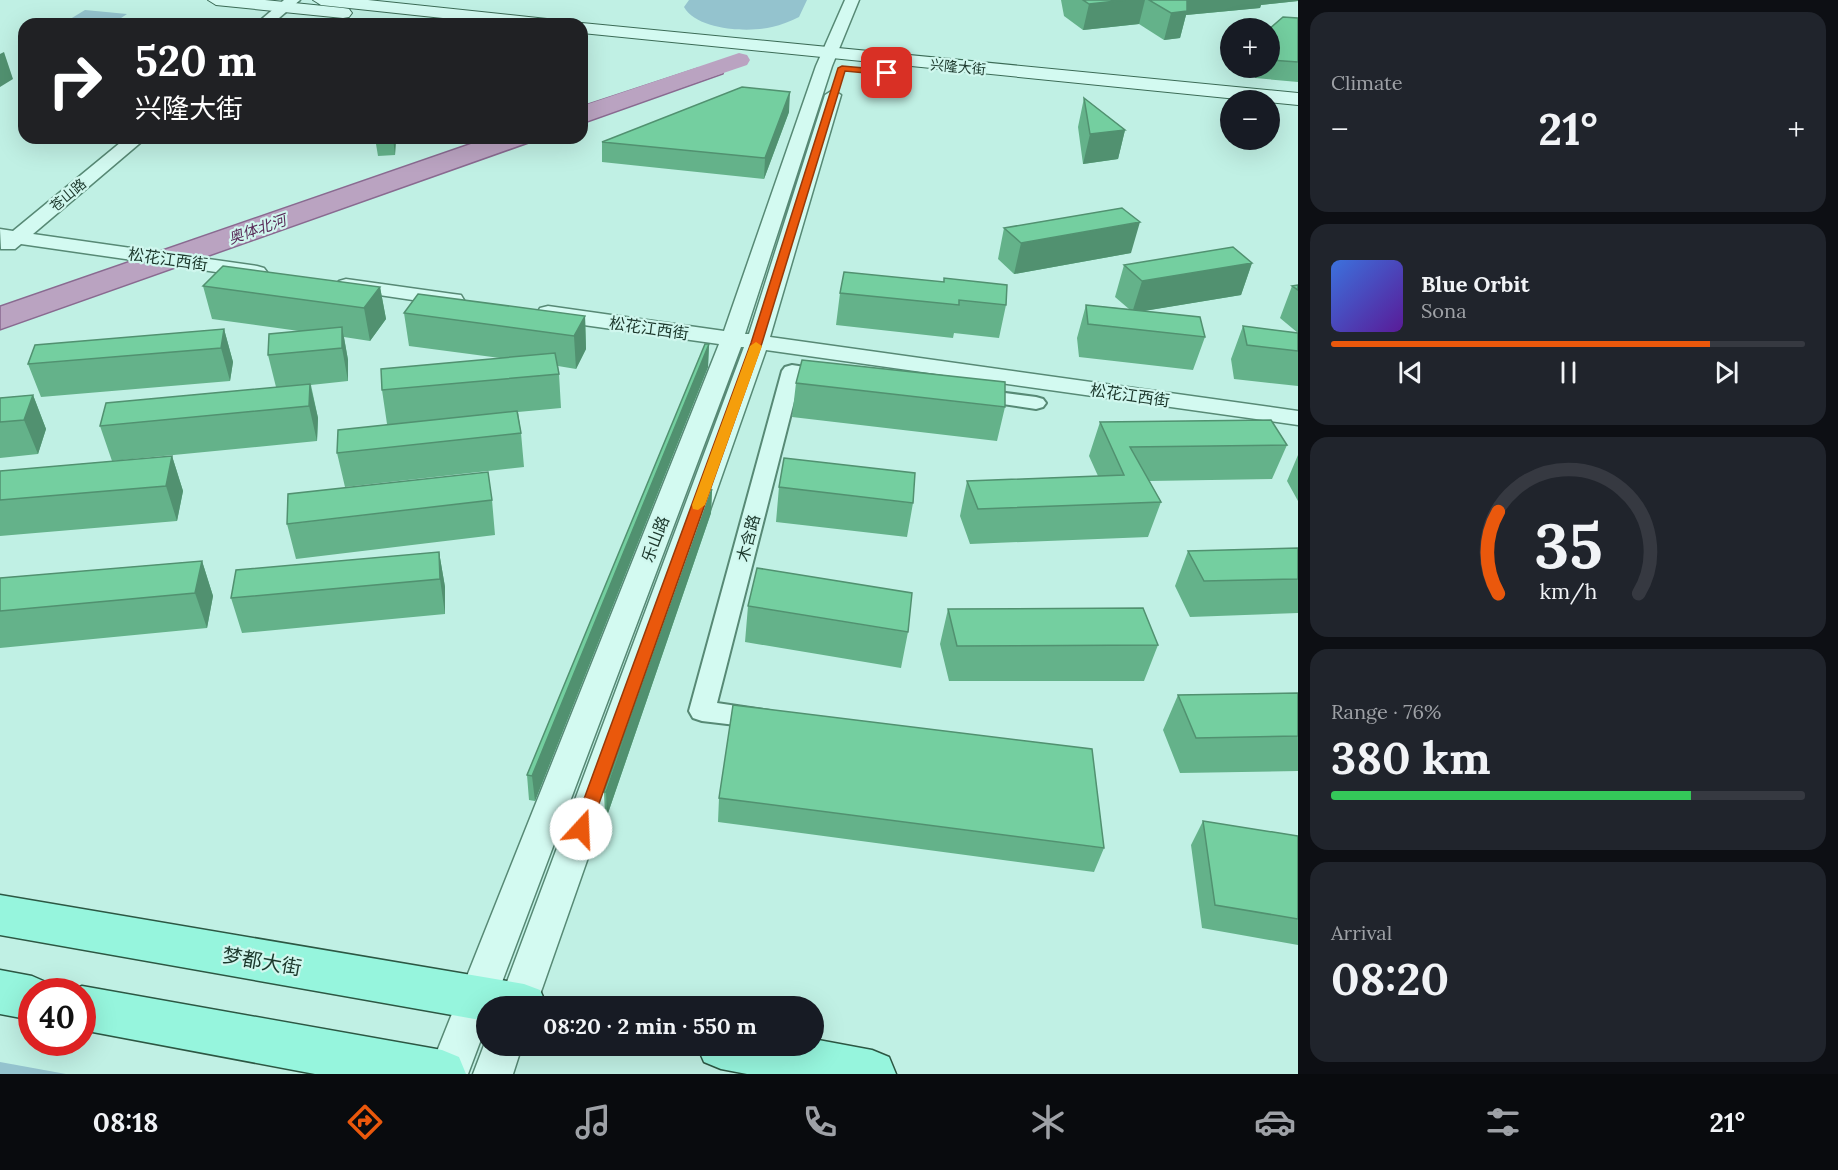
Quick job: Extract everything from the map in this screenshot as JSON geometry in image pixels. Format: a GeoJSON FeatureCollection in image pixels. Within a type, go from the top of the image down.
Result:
{"type":"FeatureCollection","features":[{"type":"Feature","properties":{"kind":"main road"},"geometry":{"type":"LineString","coordinates":[[216,0],[294,3],[399,18]]}},
{"type":"Feature","properties":{"kind":"main road"},"geometry":{"type":"LineString","coordinates":[[321,0],[490,18]]}},
{"type":"Feature","properties":{"kind":"main road","name":"兴隆大街"},"geometry":{"type":"LineString","coordinates":[[588,29],[836,61],[1220,105]]}},
{"type":"Feature","properties":{"kind":"main road","name":"兴隆大街"},"geometry":{"type":"LineString","coordinates":[[588,40],[1298,99]]}},
{"type":"Feature","properties":{"kind":"main road"},"geometry":{"type":"LineString","coordinates":[[1280,111],[1298,113]]}},
{"type":"Feature","properties":{"kind":"main road","name":"梦都大街"},"geometry":{"type":"LineString","coordinates":[[0,915],[476,1006]]}},
{"type":"Feature","properties":{"kind":"main road"},"geometry":{"type":"LineString","coordinates":[[0,992],[18,995]]}},
{"type":"Feature","properties":{"kind":"main road"},"geometry":{"type":"LineString","coordinates":[[96,1011],[442,1074]]}},
{"type":"Feature","properties":{"kind":"main road"},"geometry":{"type":"LineString","coordinates":[[775,1056],[872,1074]]}},
{"type":"Feature","properties":{"kind":"street"},"geometry":{"type":"LineString","coordinates":[[272,18],[294,3]]}},
{"type":"Feature","properties":{"kind":"street"},"geometry":{"type":"LineString","coordinates":[[280,18],[294,3]]}},
{"type":"Feature","properties":{"kind":"street","name":"乐山路"},"geometry":{"type":"LineString","coordinates":[[514,996],[745,341],[836,61],[859,3]]}},
{"type":"Feature","properties":{"kind":"street","name":"苍山路"},"geometry":{"type":"LineString","coordinates":[[4,240],[117,144]]}},
{"type":"Feature","properties":{"kind":"street","name":"苍山路"},"geometry":{"type":"LineString","coordinates":[[4,240],[129,144]]}},
{"type":"Feature","properties":{"kind":"street","name":"松花江西街"},"geometry":{"type":"LineString","coordinates":[[4,240],[118,252],[282,275]]}},
{"type":"Feature","properties":{"kind":"street"},"geometry":{"type":"LineString","coordinates":[[329,282],[471,303]]}},
{"type":"Feature","properties":{"kind":"street","name":"松花江西街"},"geometry":{"type":"LineString","coordinates":[[531,311],[1298,418]]}},
{"type":"Feature","properties":{"kind":"street","name":"乐山路"},"geometry":{"type":"LineString","coordinates":[[514,996],[745,341]]}},
{"type":"Feature","properties":{"kind":"street","name":"木含路"},"geometry":{"type":"LineString","coordinates":[[781,720],[702,711],[792,371],[850,378]]}},
{"type":"Feature","properties":{"kind":"street"},"geometry":{"type":"LineString","coordinates":[[955,392],[1036,403]]}},
{"type":"Feature","properties":{"kind":"street","name":"乐山路"},"geometry":{"type":"LineString","coordinates":[[448,1074],[476,1045]]}},
{"type":"Feature","properties":{"kind":"street","name":"乐山路"},"geometry":{"type":"LineString","coordinates":[[493,1074],[497,1056]]}},
{"type":"Feature","properties":{"kind":"shaded area"},"geometry":{"type":"Polygon","coordinates":[[[689,0],[807,0],[799,17],[775,26],[750,30],[724,28],[700,21],[684,7],[689,0]]]}},
{"type":"Feature","properties":{"kind":"shaded area"},"geometry":{"type":"Polygon","coordinates":[[[85,10],[127,14],[121,18],[72,18],[85,10]]]}},
{"type":"Feature","properties":{"kind":"shaded area"},"geometry":{"type":"Polygon","coordinates":[[[0,1062],[66,1074],[0,1074],[0,1062]]]}},
{"type":"Feature","properties":{"kind":"water"},"geometry":{"type":"Polygon","coordinates":[[[725,66],[723,74],[588,122],[588,104],[698,68],[725,66]]]}},
{"type":"Feature","properties":{"kind":"water"},"geometry":{"type":"Polygon","coordinates":[[[469,144],[526,144],[0,330],[0,306],[469,144]]]}},
{"type":"Feature","properties":{"kind":"building"},"geometry":{"type":"Polygon","coordinates":[[[1083,0],[1125,0],[1089,4],[1083,0]]]}},
{"type":"Feature","properties":{"kind":"building"},"geometry":{"type":"Polygon","coordinates":[[[1149,0],[1187,0],[1187,11],[1171,13],[1149,0]]]}},
{"type":"Feature","properties":{"kind":"building"},"geometry":{"type":"Polygon","coordinates":[[[1283,17],[1298,18],[1298,62],[1280,61],[1280,20],[1283,17]]]}},
{"type":"Feature","properties":{"kind":"building"},"geometry":{"type":"Polygon","coordinates":[[[742,87],[790,92],[765,158],[602,142],[742,87]]]}},
{"type":"Feature","properties":{"kind":"building"},"geometry":{"type":"Polygon","coordinates":[[[1084,98],[1125,130],[1090,134],[1084,98]]]}},
{"type":"Feature","properties":{"kind":"building"},"geometry":{"type":"Polygon","coordinates":[[[1122,208],[1140,222],[1021,243],[1004,228],[1122,208]]]}},
{"type":"Feature","properties":{"kind":"building"},"geometry":{"type":"Polygon","coordinates":[[[1233,247],[1252,263],[1142,281],[1124,265],[1233,247]]]}},
{"type":"Feature","properties":{"kind":"building"},"geometry":{"type":"Polygon","coordinates":[[[223,266],[380,287],[364,308],[203,286],[223,266]]]}},
{"type":"Feature","properties":{"kind":"building"},"geometry":{"type":"Polygon","coordinates":[[[844,272],[944,282],[944,278],[1007,285],[1006,305],[959,300],[959,305],[840,293],[844,272]]]}},
{"type":"Feature","properties":{"kind":"building"},"geometry":{"type":"Polygon","coordinates":[[[418,294],[585,316],[574,336],[404,313],[418,294]]]}},
{"type":"Feature","properties":{"kind":"building"},"geometry":{"type":"Polygon","coordinates":[[[1086,305],[1200,317],[1205,337],[1088,324],[1086,305]]]}},
{"type":"Feature","properties":{"kind":"building"},"geometry":{"type":"Polygon","coordinates":[[[1243,326],[1298,333],[1298,351],[1247,345],[1243,326]]]}},
{"type":"Feature","properties":{"kind":"building"},"geometry":{"type":"Polygon","coordinates":[[[342,327],[342,348],[268,355],[269,334],[342,327]]]}},
{"type":"Feature","properties":{"kind":"building"},"geometry":{"type":"Polygon","coordinates":[[[224,329],[221,348],[28,364],[35,345],[224,329]]]}},
{"type":"Feature","properties":{"kind":"building"},"geometry":{"type":"Polygon","coordinates":[[[705,344],[709,344],[532,776],[527,775],[705,344]]]}},
{"type":"Feature","properties":{"kind":"building"},"geometry":{"type":"Polygon","coordinates":[[[555,353],[559,374],[382,390],[381,369],[555,353]]]}},
{"type":"Feature","properties":{"kind":"building"},"geometry":{"type":"Polygon","coordinates":[[[802,360],[1005,382],[1005,407],[796,383],[802,360]]]}},
{"type":"Feature","properties":{"kind":"building"},"geometry":{"type":"Polygon","coordinates":[[[310,384],[309,406],[100,426],[106,403],[310,384]]]}},
{"type":"Feature","properties":{"kind":"building"},"geometry":{"type":"Polygon","coordinates":[[[33,395],[24,420],[0,422],[0,398],[33,395]]]}},
{"type":"Feature","properties":{"kind":"building"},"geometry":{"type":"Polygon","coordinates":[[[517,411],[521,433],[337,453],[338,430],[517,411]]]}},
{"type":"Feature","properties":{"kind":"building"},"geometry":{"type":"Polygon","coordinates":[[[1271,420],[1287,445],[1130,447],[1161,502],[978,509],[967,481],[1124,475],[1100,422],[1271,420]]]}},
{"type":"Feature","properties":{"kind":"building"},"geometry":{"type":"Polygon","coordinates":[[[172,456],[166,486],[0,500],[0,471],[172,456]]]}},
{"type":"Feature","properties":{"kind":"building"},"geometry":{"type":"Polygon","coordinates":[[[784,458],[915,473],[913,503],[779,487],[784,458]]]}},
{"type":"Feature","properties":{"kind":"building"},"geometry":{"type":"Polygon","coordinates":[[[488,472],[492,500],[287,524],[288,494],[488,472]]]}},
{"type":"Feature","properties":{"kind":"building"},"geometry":{"type":"Polygon","coordinates":[[[712,489],[606,792],[604,792],[712,489]]]}},
{"type":"Feature","properties":{"kind":"building"},"geometry":{"type":"Polygon","coordinates":[[[1298,548],[1298,579],[1204,581],[1188,551],[1298,548]]]}},
{"type":"Feature","properties":{"kind":"building"},"geometry":{"type":"Polygon","coordinates":[[[439,552],[440,579],[231,598],[236,570],[439,552]]]}},
{"type":"Feature","properties":{"kind":"building"},"geometry":{"type":"Polygon","coordinates":[[[202,561],[195,593],[0,611],[0,578],[202,561]]]}},
{"type":"Feature","properties":{"kind":"building"},"geometry":{"type":"Polygon","coordinates":[[[757,568],[912,593],[908,632],[748,606],[757,568]]]}},
{"type":"Feature","properties":{"kind":"building"},"geometry":{"type":"Polygon","coordinates":[[[1143,608],[1158,645],[957,646],[948,609],[1143,608]]]}},
{"type":"Feature","properties":{"kind":"building"},"geometry":{"type":"Polygon","coordinates":[[[1298,693],[1298,736],[1196,738],[1178,695],[1298,693]]]}},
{"type":"Feature","properties":{"kind":"building"},"geometry":{"type":"Polygon","coordinates":[[[733,705],[1092,749],[1104,848],[719,798],[733,705]]]}},
{"type":"Feature","properties":{"kind":"building"},"geometry":{"type":"Polygon","coordinates":[[[1203,821],[1298,836],[1298,919],[1215,905],[1203,821]]]}},
{"type":"Feature","properties":{"kind":"waterway","name":"奥体北河"},"geometry":{"type":"LineString","coordinates":[[588,112],[739,60]]}},
{"type":"Feature","properties":{"kind":"slow traffic"},"geometry":{"type":"LineString","coordinates":[[698,505],[756,346]]}},
{"type":"Feature","properties":{"kind":"route"},"geometry":{"type":"LineString","coordinates":[[581,829],[757,343],[842,68],[887,73]]}}]}
